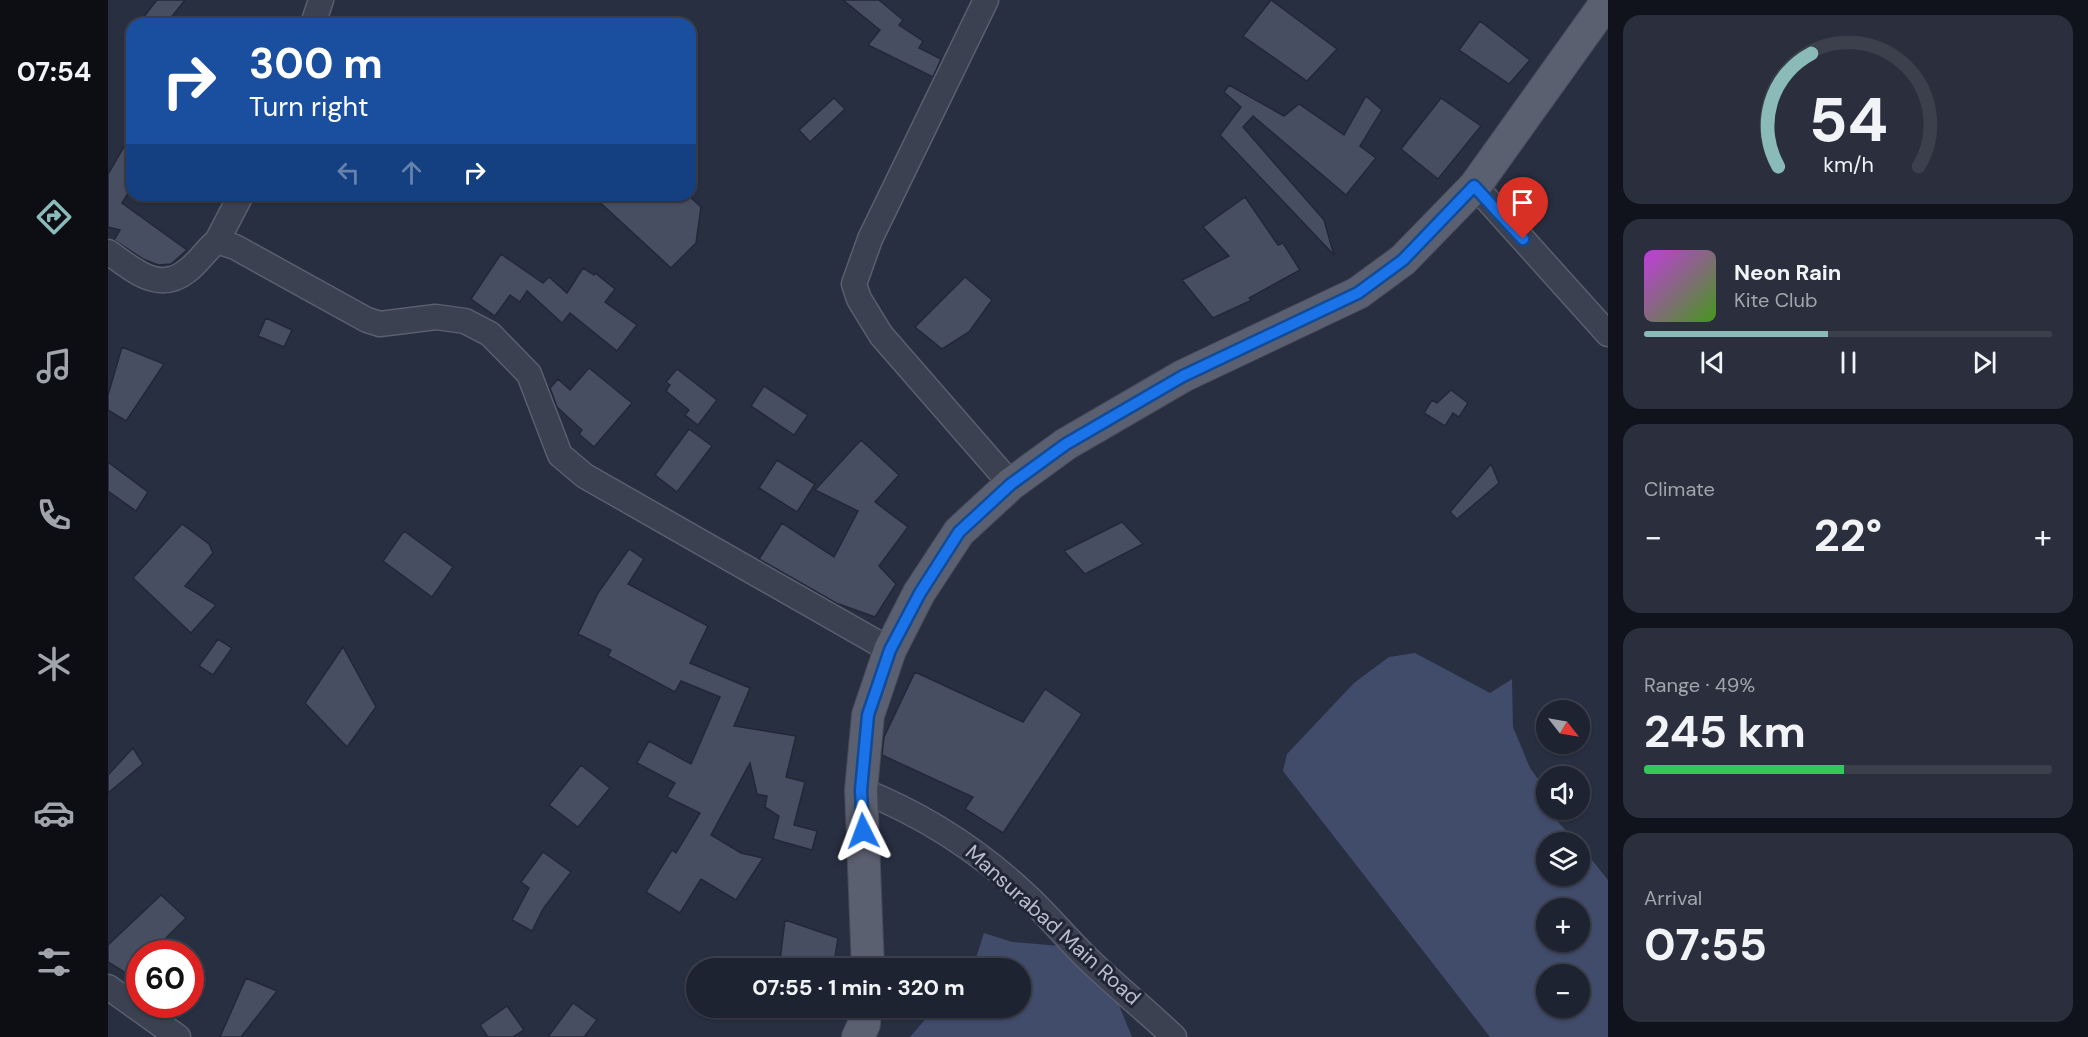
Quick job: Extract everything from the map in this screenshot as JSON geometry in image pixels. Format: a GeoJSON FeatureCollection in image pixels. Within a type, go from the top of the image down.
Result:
{"type":"FeatureCollection","features":[{"type":"Feature","properties":{"kind":"main road"},"geometry":{"type":"LineString","coordinates":[[868,958],[861,790],[868,715],[890,650],[920,593],[959,532],[1011,484],[1066,444],[1183,376],[1358,293],[1403,260],[1474,186],[1608,0]]}},
{"type":"Feature","properties":{"kind":"main road"},"geometry":{"type":"LineString","coordinates":[[858,1037],[864,1018]]}},
{"type":"Feature","properties":{"kind":"street"},"geometry":{"type":"LineString","coordinates":[[315,18],[321,0]]}},
{"type":"Feature","properties":{"kind":"street"},"geometry":{"type":"LineString","coordinates":[[986,0],[870,239],[854,284],[859,299],[881,335],[1011,484]]}},
{"type":"Feature","properties":{"kind":"street"},"geometry":{"type":"LineString","coordinates":[[1474,186],[1608,334]]}},
{"type":"Feature","properties":{"kind":"street"},"geometry":{"type":"LineString","coordinates":[[108,252],[155,282],[174,280],[189,270],[217,241],[238,201]]}},
{"type":"Feature","properties":{"kind":"street"},"geometry":{"type":"LineString","coordinates":[[217,241],[235,247],[367,320],[380,324],[435,317],[465,321],[490,334],[529,374],[560,455],[585,476],[890,650]]}},
{"type":"Feature","properties":{"kind":"street","name":"Mansurabad Main Road"},"geometry":{"type":"LineString","coordinates":[[861,790],[901,806],[927,820],[957,838],[988,862],[1027,895],[1087,959],[1174,1037]]}},
{"type":"Feature","properties":{"kind":"street"},"geometry":{"type":"LineString","coordinates":[[108,987],[178,1037]]}},
{"type":"Feature","properties":{"kind":"water"},"geometry":{"type":"Polygon","coordinates":[[[1415,653],[1490,693],[1512,679],[1513,727],[1530,768],[1536,776],[1536,820],[1557,820],[1568,832],[1536,832],[1536,886],[1590,886],[1590,858],[1608,880],[1608,1037],[1490,1037],[1283,771],[1287,754],[1354,683],[1389,657],[1415,653]]]}},
{"type":"Feature","properties":{"kind":"water"},"geometry":{"type":"Polygon","coordinates":[[[984,933],[1012,942],[1061,946],[1114,993],[1132,1037],[910,1037],[926,1018],[1031,1018],[1031,958],[976,958],[984,933]]]}},
{"type":"Feature","properties":{"kind":"building"},"geometry":{"type":"Polygon","coordinates":[[[157,0],[185,0],[171,18],[143,18],[157,0]]]}},
{"type":"Feature","properties":{"kind":"building"},"geometry":{"type":"Polygon","coordinates":[[[843,0],[879,0],[903,20],[899,25],[923,41],[919,48],[941,59],[933,77],[868,45],[880,30],[843,0]]]}},
{"type":"Feature","properties":{"kind":"building"},"geometry":{"type":"Polygon","coordinates":[[[1271,0],[1337,49],[1307,81],[1243,36],[1271,0]]]}},
{"type":"Feature","properties":{"kind":"building"},"geometry":{"type":"Polygon","coordinates":[[[1480,21],[1530,60],[1509,84],[1459,50],[1480,21]]]}},
{"type":"Feature","properties":{"kind":"building"},"geometry":{"type":"Polygon","coordinates":[[[1229,85],[1284,116],[1299,104],[1344,135],[1366,96],[1382,110],[1360,146],[1376,158],[1346,195],[1253,116],[1243,127],[1324,220],[1334,255],[1220,135],[1241,107],[1224,92],[1229,85]]]}},
{"type":"Feature","properties":{"kind":"building"},"geometry":{"type":"Polygon","coordinates":[[[834,98],[845,109],[810,142],[799,130],[834,98]]]}},
{"type":"Feature","properties":{"kind":"building"},"geometry":{"type":"Polygon","coordinates":[[[1441,98],[1481,126],[1438,179],[1401,149],[1441,98]]]}},
{"type":"Feature","properties":{"kind":"building"},"geometry":{"type":"Polygon","coordinates":[[[126,143],[126,197],[122,203],[187,250],[171,264],[158,265],[143,259],[114,240],[120,230],[108,227],[108,174],[126,143]]]}},
{"type":"Feature","properties":{"kind":"building"},"geometry":{"type":"Polygon","coordinates":[[[1245,197],[1278,245],[1283,243],[1300,270],[1249,298],[1252,300],[1213,318],[1182,280],[1229,256],[1203,227],[1245,197]]]}},
{"type":"Feature","properties":{"kind":"building"},"geometry":{"type":"Polygon","coordinates":[[[598,201],[694,201],[701,207],[696,243],[671,268],[598,201]]]}},
{"type":"Feature","properties":{"kind":"building"},"geometry":{"type":"Polygon","coordinates":[[[501,254],[543,283],[549,277],[567,293],[583,268],[594,275],[595,273],[615,289],[605,302],[637,325],[617,351],[570,313],[562,323],[527,291],[520,302],[510,295],[495,316],[471,299],[501,254]]]}},
{"type":"Feature","properties":{"kind":"building"},"geometry":{"type":"Polygon","coordinates":[[[965,277],[992,300],[969,332],[942,349],[915,327],[965,277]]]}},
{"type":"Feature","properties":{"kind":"building"},"geometry":{"type":"Polygon","coordinates":[[[266,318],[292,330],[284,347],[258,336],[266,318]]]}},
{"type":"Feature","properties":{"kind":"building"},"geometry":{"type":"Polygon","coordinates":[[[122,347],[164,364],[126,421],[108,410],[108,395],[122,347]]]}},
{"type":"Feature","properties":{"kind":"building"},"geometry":{"type":"Polygon","coordinates":[[[589,368],[632,403],[594,447],[579,434],[582,430],[557,407],[550,388],[558,379],[570,390],[589,368]]]}},
{"type":"Feature","properties":{"kind":"building"},"geometry":{"type":"Polygon","coordinates":[[[677,369],[717,400],[698,425],[685,415],[689,410],[666,391],[670,385],[666,382],[677,369]]]}},
{"type":"Feature","properties":{"kind":"building"},"geometry":{"type":"Polygon","coordinates":[[[764,386],[808,415],[794,435],[751,406],[764,386]]]}},
{"type":"Feature","properties":{"kind":"building"},"geometry":{"type":"Polygon","coordinates":[[[1451,390],[1468,403],[1459,417],[1453,413],[1445,426],[1424,413],[1432,400],[1437,403],[1451,390]]]}},
{"type":"Feature","properties":{"kind":"building"},"geometry":{"type":"Polygon","coordinates":[[[689,429],[712,446],[677,492],[655,475],[689,429]]]}},
{"type":"Feature","properties":{"kind":"building"},"geometry":{"type":"Polygon","coordinates":[[[861,440],[899,475],[875,502],[908,527],[879,566],[896,584],[875,617],[836,603],[759,559],[782,523],[834,557],[858,511],[815,490],[861,440]]]}},
{"type":"Feature","properties":{"kind":"building"},"geometry":{"type":"Polygon","coordinates":[[[777,460],[815,484],[797,512],[759,488],[777,460]]]}},
{"type":"Feature","properties":{"kind":"building"},"geometry":{"type":"Polygon","coordinates":[[[108,462],[148,492],[136,511],[108,491],[108,462]]]}},
{"type":"Feature","properties":{"kind":"building"},"geometry":{"type":"Polygon","coordinates":[[[1491,464],[1499,483],[1457,519],[1450,512],[1491,464]]]}},
{"type":"Feature","properties":{"kind":"building"},"geometry":{"type":"Polygon","coordinates":[[[1122,522],[1143,544],[1085,574],[1064,551],[1122,522]]]}},
{"type":"Feature","properties":{"kind":"building"},"geometry":{"type":"Polygon","coordinates":[[[182,524],[209,544],[213,553],[185,586],[216,605],[191,633],[133,578],[182,524]]]}},
{"type":"Feature","properties":{"kind":"building"},"geometry":{"type":"Polygon","coordinates":[[[404,531],[453,567],[432,597],[383,561],[404,531]]]}},
{"type":"Feature","properties":{"kind":"building"},"geometry":{"type":"Polygon","coordinates":[[[629,549],[644,559],[628,584],[708,626],[690,663],[750,688],[734,726],[796,736],[786,777],[805,782],[794,825],[817,831],[812,850],[773,839],[779,816],[765,807],[767,796],[757,794],[750,763],[711,835],[741,853],[763,858],[736,900],[701,879],[680,913],[646,892],[672,850],[676,853],[700,813],[667,797],[675,783],[637,763],[649,741],[691,764],[720,697],[681,681],[675,692],[608,656],[611,650],[578,634],[598,593],[629,549]]]}},
{"type":"Feature","properties":{"kind":"building"},"geometry":{"type":"Polygon","coordinates":[[[218,639],[232,648],[213,675],[199,666],[218,639]]]}},
{"type":"Feature","properties":{"kind":"building"},"geometry":{"type":"Polygon","coordinates":[[[343,647],[376,707],[347,747],[305,703],[343,647]]]}},
{"type":"Feature","properties":{"kind":"building"},"geometry":{"type":"Polygon","coordinates":[[[915,672],[1023,722],[1045,689],[1082,714],[1003,833],[965,809],[973,797],[882,755],[884,737],[915,672]]]}},
{"type":"Feature","properties":{"kind":"building"},"geometry":{"type":"Polygon","coordinates":[[[133,748],[143,764],[108,793],[108,775],[133,748]]]}},
{"type":"Feature","properties":{"kind":"building"},"geometry":{"type":"Polygon","coordinates":[[[581,765],[610,788],[578,827],[549,805],[581,765]]]}},
{"type":"Feature","properties":{"kind":"building"},"geometry":{"type":"Polygon","coordinates":[[[543,852],[571,872],[543,909],[532,931],[512,920],[529,888],[521,882],[543,852]]]}},
{"type":"Feature","properties":{"kind":"building"},"geometry":{"type":"Polygon","coordinates":[[[161,895],[186,918],[164,940],[126,940],[126,973],[108,962],[108,945],[161,895]]]}},
{"type":"Feature","properties":{"kind":"building"},"geometry":{"type":"Polygon","coordinates":[[[785,920],[838,938],[835,958],[780,958],[785,920]]]}},
{"type":"Feature","properties":{"kind":"building"},"geometry":{"type":"Polygon","coordinates":[[[246,978],[277,991],[241,1037],[220,1037],[246,978]]]}},
{"type":"Feature","properties":{"kind":"building"},"geometry":{"type":"Polygon","coordinates":[[[573,1003],[597,1020],[584,1037],[548,1037],[573,1003]]]}},
{"type":"Feature","properties":{"kind":"building"},"geometry":{"type":"Polygon","coordinates":[[[507,1006],[524,1030],[513,1037],[488,1037],[480,1025],[507,1006]]]}},
{"type":"Feature","properties":{"kind":"route"},"geometry":{"type":"LineString","coordinates":[[863,831],[861,790],[868,715],[890,650],[920,593],[959,532],[1011,484],[1066,444],[1183,376],[1307,315],[1358,293],[1403,260],[1474,186],[1523,239]]}}]}
